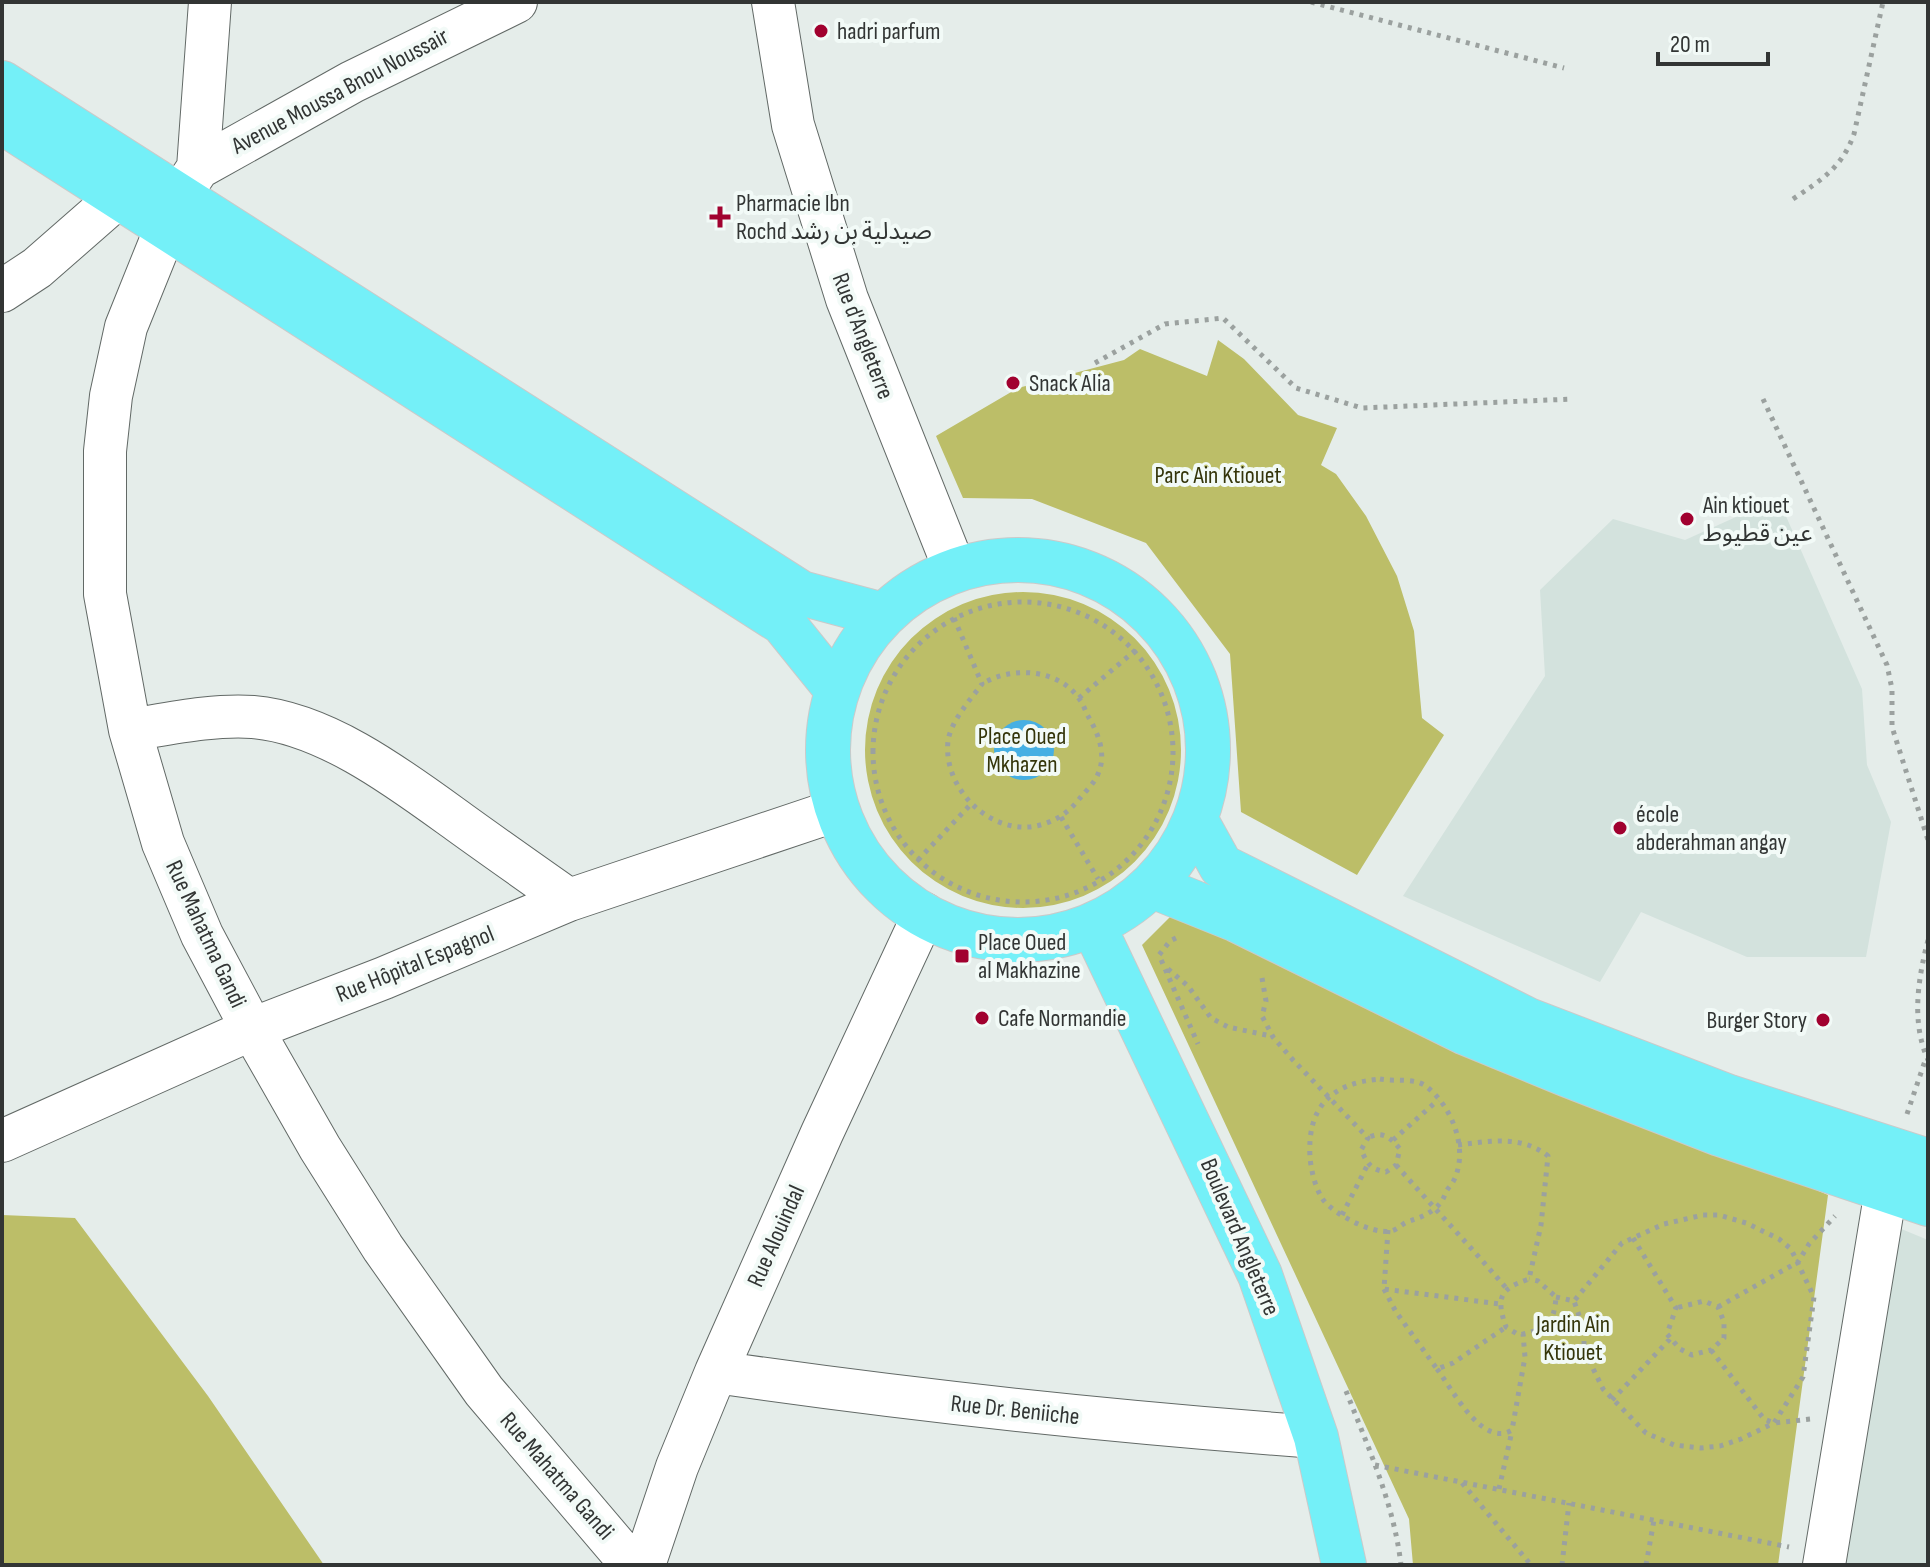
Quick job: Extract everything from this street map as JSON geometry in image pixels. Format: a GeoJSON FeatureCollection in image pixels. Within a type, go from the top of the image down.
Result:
{"type":"FeatureCollection","features":[{"type":"Feature","properties":{"kind":"main road"},"geometry":{"type":"LineString","coordinates":[[2,83],[801,593],[883,615]]}},
{"type":"Feature","properties":{"kind":"main road"},"geometry":{"type":"LineString","coordinates":[[2,122],[117,198],[180,198],[783,623],[833,685],[827,755],[837,810],[861,858],[897,897],[924,914],[943,925],[992,939],[1043,939],[1093,925],[1127,909],[1155,887],[1181,854],[1195,819],[1208,768],[1206,713],[1188,662],[1157,618],[1114,584],[1063,564],[1009,559],[955,570],[922,585],[883,615],[833,685]]}},
{"type":"Feature","properties":{"kind":"main road"},"geometry":{"type":"LineString","coordinates":[[1195,819],[1221,866],[1528,1020],[1903,1167],[1928,1204]]}},
{"type":"Feature","properties":{"kind":"main road"},"geometry":{"type":"LineString","coordinates":[[1155,887],[1237,920],[1466,1033],[1720,1134],[1903,1167]]}},
{"type":"Feature","properties":{"kind":"main road","name":"Boulevard Angleterre"},"geometry":{"type":"LineString","coordinates":[[1093,925],[1260,1275],[1316,1437],[1344,1565]]}},
{"type":"Feature","properties":{"kind":"street","name":"Rue Mahatma Gandi"},"geometry":{"type":"LineString","coordinates":[[210,2],[180,198],[126,327],[111,396],[105,451],[105,594],[130,730],[163,843],[202,935],[320,1148],[383,1248],[484,1391],[632,1565]]}},
{"type":"Feature","properties":{"kind":"street","name":"Avenue Moussa Bnou Noussair"},"geometry":{"type":"LineString","coordinates":[[180,198],[352,82],[516,2]]}},
{"type":"Feature","properties":{"kind":"street","name":"Rue d'Angleterre"},"geometry":{"type":"LineString","coordinates":[[773,2],[793,125],[825,231],[847,299],[955,570]]}},
{"type":"Feature","properties":{"kind":"street"},"geometry":{"type":"LineString","coordinates":[[2,291],[37,268],[117,198]]}},
{"type":"Feature","properties":{"kind":"street"},"geometry":{"type":"LineString","coordinates":[[130,730],[190,721],[252,717],[292,725],[334,742],[407,785],[569,900]]}},
{"type":"Feature","properties":{"kind":"street","name":"Rue Hôpital Espagnol"},"geometry":{"type":"LineString","coordinates":[[2,1141],[252,1029],[384,978],[569,900],[837,810]]}},
{"type":"Feature","properties":{"kind":"street","name":"Rue Alouindal"},"geometry":{"type":"LineString","coordinates":[[644,1565],[677,1467],[716,1372],[885,994],[924,914]]}},
{"type":"Feature","properties":{"kind":"street"},"geometry":{"type":"LineString","coordinates":[[1811,1557],[1903,1167]]}},
{"type":"Feature","properties":{"kind":"street","name":"Rue Dr. Beniiche"},"geometry":{"type":"LineString","coordinates":[[716,1372],[1108,1421],[1316,1437]]}},
{"type":"Feature","properties":{"kind":"path"},"geometry":{"type":"LineString","coordinates":[[1311,2],[1564,68]]}},
{"type":"Feature","properties":{"kind":"path"},"geometry":{"type":"LineString","coordinates":[[1793,199],[1821,180],[1847,152],[1854,134],[1883,2]]}},
{"type":"Feature","properties":{"kind":"path"},"geometry":{"type":"LineString","coordinates":[[1095,363],[1165,324],[1223,318],[1296,388],[1362,408],[1573,399]]}},
{"type":"Feature","properties":{"kind":"path"},"geometry":{"type":"LineString","coordinates":[[1763,399],[1887,665],[1892,689],[1894,739],[1928,840]]}},
{"type":"Feature","properties":{"kind":"path"},"geometry":{"type":"LineString","coordinates":[[1040,601],[1063,606],[1137,649],[1168,708],[1175,755],[1150,829],[1126,857],[1083,889],[1057,899],[1016,906],[968,894],[938,878],[918,861],[901,840],[883,801],[876,774],[878,716],[889,680],[930,634],[940,625],[968,611],[998,604],[1040,601]]}},
{"type":"Feature","properties":{"kind":"path"},"geometry":{"type":"LineString","coordinates":[[954,618],[982,684]]}},
{"type":"Feature","properties":{"kind":"path"},"geometry":{"type":"LineString","coordinates":[[1079,698],[1137,649]]}},
{"type":"Feature","properties":{"kind":"path"},"geometry":{"type":"LineString","coordinates":[[1014,672],[1035,672],[1062,684],[1079,698],[1098,730],[1101,750],[1099,773],[1069,813],[1061,817],[1032,827],[1007,826],[990,819],[959,787],[949,766],[948,739],[963,709],[982,684],[1014,672]]}},
{"type":"Feature","properties":{"kind":"path"},"geometry":{"type":"LineString","coordinates":[[918,861],[972,803]]}},
{"type":"Feature","properties":{"kind":"path"},"geometry":{"type":"LineString","coordinates":[[1061,817],[1098,879]]}},
{"type":"Feature","properties":{"kind":"path"},"geometry":{"type":"LineString","coordinates":[[1179,936],[1170,941],[1159,955],[1169,971],[1188,986],[1211,1018],[1228,1027],[1273,1037]]}},
{"type":"Feature","properties":{"kind":"path"},"geometry":{"type":"LineString","coordinates":[[1903,1167],[1927,1059],[1917,1012],[1919,975],[1928,940]]}},
{"type":"Feature","properties":{"kind":"path"},"geometry":{"type":"LineString","coordinates":[[1163,962],[1201,1052]]}},
{"type":"Feature","properties":{"kind":"path"},"geometry":{"type":"LineString","coordinates":[[1255,969],[1261,976],[1266,1001],[1262,1016],[1273,1037],[1368,1138]]}},
{"type":"Feature","properties":{"kind":"path"},"geometry":{"type":"LineString","coordinates":[[1380,1079],[1426,1085],[1438,1100],[1449,1112],[1459,1161],[1455,1179],[1443,1202],[1420,1219],[1388,1230],[1366,1227],[1342,1215],[1322,1199],[1311,1170],[1312,1123],[1318,1108],[1328,1097],[1366,1080],[1380,1079]]}},
{"type":"Feature","properties":{"kind":"path"},"geometry":{"type":"LineString","coordinates":[[1393,1140],[1438,1100]]}},
{"type":"Feature","properties":{"kind":"path"},"geometry":{"type":"LineString","coordinates":[[1384,1134],[1393,1140],[1400,1149],[1396,1165],[1386,1172],[1373,1169],[1361,1150],[1368,1138],[1384,1134]]}},
{"type":"Feature","properties":{"kind":"path"},"geometry":{"type":"LineString","coordinates":[[1458,1145],[1496,1140],[1522,1143],[1548,1156],[1541,1225],[1529,1279]]}},
{"type":"Feature","properties":{"kind":"path"},"geometry":{"type":"LineString","coordinates":[[1342,1215],[1368,1164]]}},
{"type":"Feature","properties":{"kind":"path"},"geometry":{"type":"LineString","coordinates":[[1396,1165],[1507,1289]]}},
{"type":"Feature","properties":{"kind":"path"},"geometry":{"type":"LineString","coordinates":[[1718,1307],[1798,1262],[1809,1244],[1839,1211],[1842,1215]]}},
{"type":"Feature","properties":{"kind":"path"},"geometry":{"type":"LineString","coordinates":[[1574,1301],[1622,1243],[1664,1224],[1703,1215],[1719,1215],[1746,1223],[1779,1239],[1791,1249],[1814,1297],[1803,1377],[1774,1423]]}},
{"type":"Feature","properties":{"kind":"path"},"geometry":{"type":"LineString","coordinates":[[1388,1230],[1384,1289],[1396,1312],[1479,1425],[1493,1434],[1503,1435],[1512,1430]]}},
{"type":"Feature","properties":{"kind":"path"},"geometry":{"type":"LineString","coordinates":[[1633,1238],[1676,1308]]}},
{"type":"Feature","properties":{"kind":"path"},"geometry":{"type":"LineString","coordinates":[[1556,1297],[1550,1323],[1519,1335],[1506,1327],[1501,1296],[1512,1285],[1529,1279],[1538,1281],[1556,1297],[1574,1301]]}},
{"type":"Feature","properties":{"kind":"path"},"geometry":{"type":"LineString","coordinates":[[1384,1289],[1500,1304]]}},
{"type":"Feature","properties":{"kind":"path"},"geometry":{"type":"LineString","coordinates":[[1574,1301],[1584,1330],[1584,1350],[1603,1389],[1646,1433],[1674,1445],[1701,1448],[1741,1439],[1774,1423],[1820,1417]]}},
{"type":"Feature","properties":{"kind":"path"},"geometry":{"type":"LineString","coordinates":[[1704,1301],[1718,1307],[1724,1322],[1724,1338],[1711,1350],[1692,1355],[1667,1334],[1676,1308],[1704,1301]]}},
{"type":"Feature","properties":{"kind":"path"},"geometry":{"type":"LineString","coordinates":[[1437,1369],[1453,1363],[1506,1327]]}},
{"type":"Feature","properties":{"kind":"path"},"geometry":{"type":"LineString","coordinates":[[1499,1489],[1525,1357],[1523,1334]]}},
{"type":"Feature","properties":{"kind":"path"},"geometry":{"type":"LineString","coordinates":[[1612,1400],[1670,1339]]}},
{"type":"Feature","properties":{"kind":"path"},"geometry":{"type":"LineString","coordinates":[[1711,1350],[1753,1408],[1764,1419],[1774,1423]]}},
{"type":"Feature","properties":{"kind":"path"},"geometry":{"type":"LineString","coordinates":[[1344,1384],[1375,1465],[1398,1540],[1401,1565]]}},
{"type":"Feature","properties":{"kind":"path"},"geometry":{"type":"LineString","coordinates":[[1375,1465],[1654,1520],[1811,1557]]}},
{"type":"Feature","properties":{"kind":"path"},"geometry":{"type":"LineString","coordinates":[[1462,1482],[1531,1565]]}},
{"type":"Feature","properties":{"kind":"path"},"geometry":{"type":"LineString","coordinates":[[1562,1565],[1569,1503]]}},
{"type":"Feature","properties":{"kind":"path"},"geometry":{"type":"LineString","coordinates":[[1646,1565],[1654,1520]]}},
{"type":"Feature","properties":{"kind":"shaded area"},"geometry":{"type":"Polygon","coordinates":[[[1778,498],[1862,689],[1867,765],[1891,822],[1866,957],[1747,957],[1641,912],[1600,982],[1403,896],[1545,676],[1540,590],[1613,519],[1685,540],[1778,498]]]}},
{"type":"Feature","properties":{"kind":"shaded area"},"geometry":{"type":"Polygon","coordinates":[[[1899,1228],[1928,1240],[1928,1565],[1839,1565],[1899,1228]]]}},
{"type":"Feature","properties":{"kind":"green space","name":"Parc Ain Ktiouet"},"geometry":{"type":"Polygon","coordinates":[[[1218,340],[1244,359],[1298,415],[1337,428],[1321,465],[1336,474],[1366,516],[1397,576],[1414,631],[1422,718],[1444,735],[1357,875],[1241,812],[1230,654],[1146,543],[1032,499],[963,498],[936,436],[1018,388],[1124,360],[1140,349],[1207,376],[1218,340]]]}},
{"type":"Feature","properties":{"kind":"green space","name":"Place Oued Mkhazen"},"geometry":{"type":"Polygon","coordinates":[[[1023,592],[1054,595],[1083,604],[1111,619],[1135,638],[1154,662],[1169,690],[1178,719],[1181,750],[1178,781],[1169,810],[1154,838],[1135,862],[1111,881],[1083,896],[1054,905],[1023,908],[992,905],[963,896],[935,881],[911,862],[892,838],[877,810],[868,781],[865,750],[868,719],[877,690],[892,662],[911,638],[935,619],[963,604],[992,595],[1023,592]]]}},
{"type":"Feature","properties":{"kind":"green space","name":"Jardin Ain Ktiouet"},"geometry":{"type":"Polygon","coordinates":[[[1174,913],[1828,1195],[1778,1565],[1413,1565],[1409,1519],[1142,945],[1174,913]]]}},
{"type":"Feature","properties":{"kind":"green space"},"geometry":{"type":"Polygon","coordinates":[[[2,1215],[75,1218],[208,1396],[324,1565],[2,1565],[2,1215]]]}},
{"type":"Feature","properties":{"kind":"water"},"geometry":{"type":"Polygon","coordinates":[[[1024,720],[1045,729],[1054,750],[1045,771],[1024,780],[1003,771],[994,750],[1003,729],[1024,720]]]}},
{"type":"Feature","properties":{"kind":"place","name":"hadri parfum"},"geometry":{"type":"Point","coordinates":[821,31]}},
{"type":"Feature","properties":{"kind":"place","name":"Pharmacie Ibn Rochd صيدلية بن رشد"},"geometry":{"type":"Point","coordinates":[720,217]}},
{"type":"Feature","properties":{"kind":"place","name":"Snack Alia"},"geometry":{"type":"Point","coordinates":[1013,383]}},
{"type":"Feature","properties":{"kind":"place","name":"Ain ktiouet عين قطيوط"},"geometry":{"type":"Point","coordinates":[1687,519]}},
{"type":"Feature","properties":{"kind":"place","name":"école abderahman angay"},"geometry":{"type":"Point","coordinates":[1620,828]}},
{"type":"Feature","properties":{"kind":"place","name":"Place Oued al Makhazine"},"geometry":{"type":"Point","coordinates":[962,956]}},
{"type":"Feature","properties":{"kind":"place","name":"Cafe Normandie"},"geometry":{"type":"Point","coordinates":[982,1018]}},
{"type":"Feature","properties":{"kind":"place","name":"Burger Story"},"geometry":{"type":"Point","coordinates":[1823,1020]}}]}
